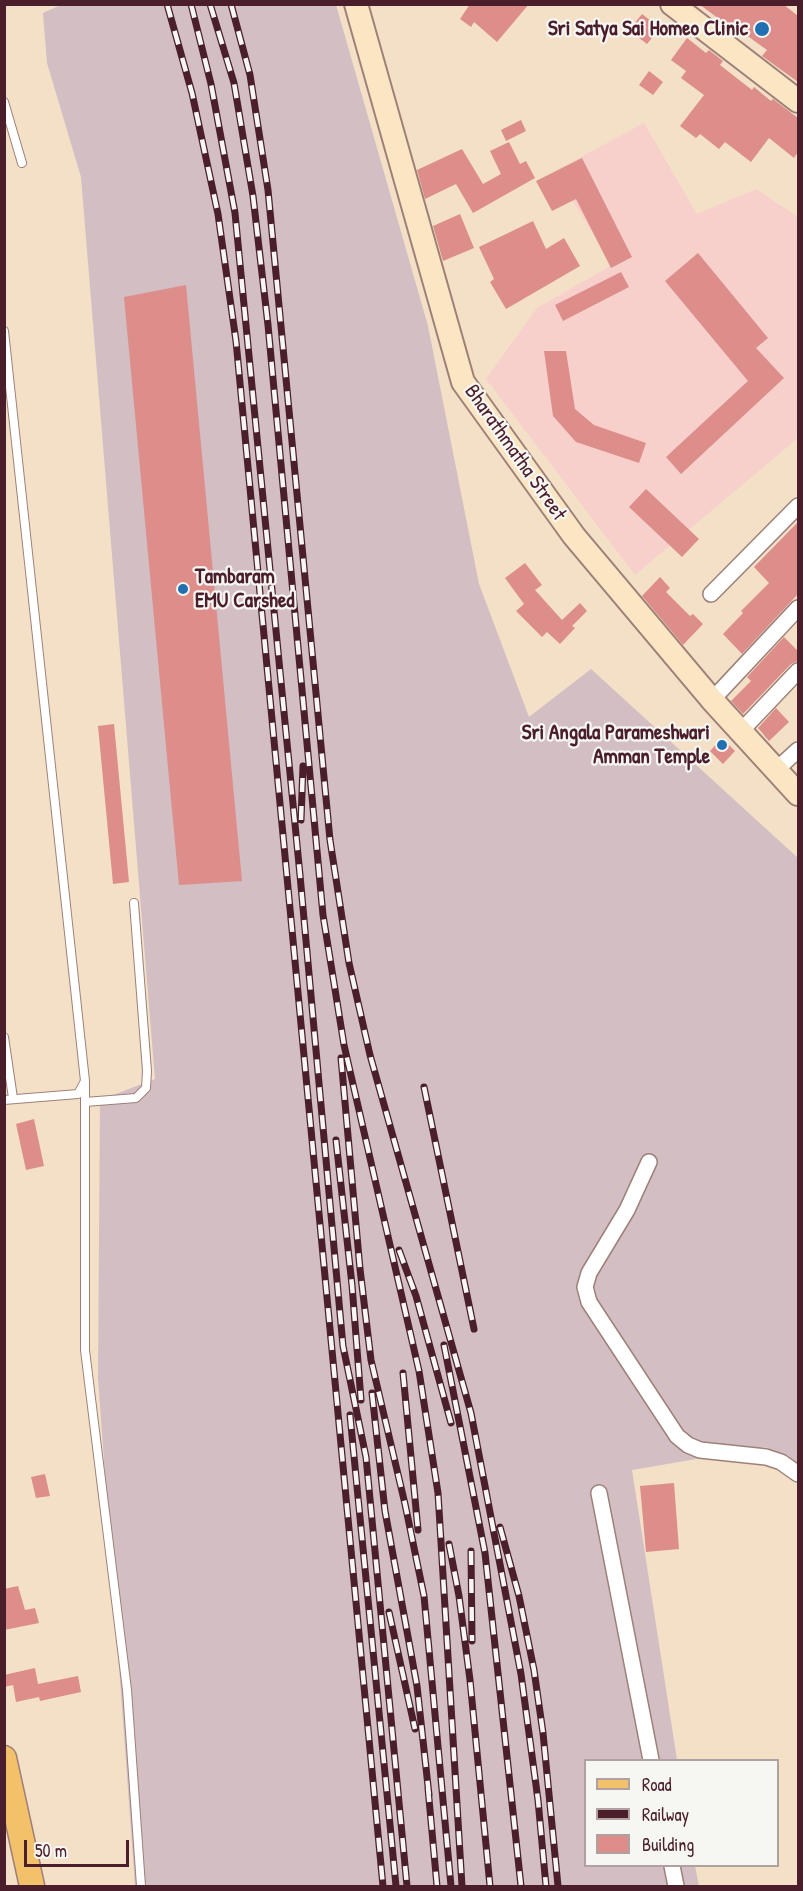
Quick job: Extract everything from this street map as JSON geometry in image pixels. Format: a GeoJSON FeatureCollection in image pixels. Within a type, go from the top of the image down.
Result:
{"type":"FeatureCollection","features":[{"type":"Feature","properties":{"kind":"main road"},"geometry":{"type":"LineString","coordinates":[[4,1758],[32,1887]]}},
{"type":"Feature","properties":{"kind":"street","name":"Bharathmatha Street"},"geometry":{"type":"LineString","coordinates":[[356,4],[463,382],[574,536],[712,700],[798,794]]}},
{"type":"Feature","properties":{"kind":"street"},"geometry":{"type":"LineString","coordinates":[[672,4],[798,101]]}},
{"type":"Feature","properties":{"kind":"street"},"geometry":{"type":"LineString","coordinates":[[711,594],[798,506]]}},
{"type":"Feature","properties":{"kind":"street"},"geometry":{"type":"LineString","coordinates":[[712,700],[798,608]]}},
{"type":"Feature","properties":{"kind":"street"},"geometry":{"type":"LineString","coordinates":[[741,731],[798,671]]}},
{"type":"Feature","properties":{"kind":"street"},"geometry":{"type":"LineString","coordinates":[[776,770],[798,750]]}},
{"type":"Feature","properties":{"kind":"street"},"geometry":{"type":"LineString","coordinates":[[649,1162],[627,1210],[589,1273],[585,1287],[589,1302],[677,1436],[688,1445],[700,1450],[766,1457],[781,1462],[798,1474]]}},
{"type":"Feature","properties":{"kind":"street"},"geometry":{"type":"LineString","coordinates":[[599,1493],[651,1759]]}},
{"type":"Feature","properties":{"kind":"street"},"geometry":{"type":"LineString","coordinates":[[672,1867],[676,1887]]}},
{"type":"Feature","properties":{"kind":"lane"},"geometry":{"type":"LineString","coordinates":[[4,102],[22,163]]}},
{"type":"Feature","properties":{"kind":"lane"},"geometry":{"type":"LineString","coordinates":[[4,331],[85,1081],[85,1350],[127,1690],[141,1887]]}},
{"type":"Feature","properties":{"kind":"lane"},"geometry":{"type":"LineString","coordinates":[[85,1102],[136,1098],[146,1088],[147,1071],[134,903]]}},
{"type":"Feature","properties":{"kind":"lane"},"geometry":{"type":"LineString","coordinates":[[4,1037],[9,1099],[78,1094],[85,1081]]}},
{"type":"Feature","properties":{"kind":"shaded area"},"geometry":{"type":"Polygon","coordinates":[[[63,4],[336,5],[428,326],[479,584],[529,717],[591,669],[798,858],[798,1467],[766,1447],[632,1470],[677,1759],[584,1759],[584,1867],[695,1867],[699,1886],[135,1886],[98,1378],[100,1100],[155,1079],[81,177],[47,63],[43,13],[63,4]]]}},
{"type":"Feature","properties":{"kind":"shaded area"},"geometry":{"type":"Polygon","coordinates":[[[644,123],[697,214],[756,189],[798,217],[798,438],[635,575],[486,379],[537,308],[612,265],[555,171],[644,123]]]}},
{"type":"Feature","properties":{"kind":"building"},"geometry":{"type":"Polygon","coordinates":[[[470,4],[529,4],[497,42],[474,22],[471,27],[460,19],[470,4]]]}},
{"type":"Feature","properties":{"kind":"building"},"geometry":{"type":"Polygon","coordinates":[[[699,4],[783,4],[798,16],[798,82],[762,56],[767,50],[742,32],[738,38],[721,24],[723,22],[699,4]]]}},
{"type":"Feature","properties":{"kind":"building"},"geometry":{"type":"Polygon","coordinates":[[[642,14],[660,28],[647,44],[629,30],[642,14]]]}},
{"type":"Feature","properties":{"kind":"building"},"geometry":{"type":"Polygon","coordinates":[[[687,38],[706,53],[709,50],[723,61],[720,65],[752,90],[754,87],[798,118],[798,152],[794,158],[769,138],[751,162],[725,142],[719,149],[700,134],[696,138],[680,126],[704,95],[681,78],[686,71],[671,60],[687,38]]]}},
{"type":"Feature","properties":{"kind":"building"},"geometry":{"type":"Polygon","coordinates":[[[649,71],[663,82],[653,95],[639,85],[649,71]]]}},
{"type":"Feature","properties":{"kind":"building"},"geometry":{"type":"Polygon","coordinates":[[[521,120],[526,131],[506,141],[501,130],[521,120]]]}},
{"type":"Feature","properties":{"kind":"building"},"geometry":{"type":"Polygon","coordinates":[[[509,142],[520,164],[526,161],[535,178],[473,213],[456,184],[425,199],[417,170],[462,149],[483,184],[501,174],[490,151],[509,142]]]}},
{"type":"Feature","properties":{"kind":"building"},"geometry":{"type":"Polygon","coordinates":[[[582,158],[632,257],[611,268],[576,199],[552,211],[536,181],[582,158]]]}},
{"type":"Feature","properties":{"kind":"building"},"geometry":{"type":"Polygon","coordinates":[[[460,214],[474,248],[443,261],[433,226],[460,214]]]}},
{"type":"Feature","properties":{"kind":"building"},"geometry":{"type":"Polygon","coordinates":[[[533,221],[546,249],[564,238],[580,266],[506,309],[490,282],[494,279],[479,247],[533,221]]]}},
{"type":"Feature","properties":{"kind":"building"},"geometry":{"type":"Polygon","coordinates":[[[698,253],[768,338],[756,348],[784,378],[681,474],[666,457],[748,381],[665,281],[698,253]]]}},
{"type":"Feature","properties":{"kind":"building"},"geometry":{"type":"Polygon","coordinates":[[[621,272],[629,287],[563,321],[555,305],[621,272]]]}},
{"type":"Feature","properties":{"kind":"building","name":"Tambaram EMU Carshed"},"geometry":{"type":"Polygon","coordinates":[[[186,285],[242,881],[179,885],[124,297],[186,285]]]}},
{"type":"Feature","properties":{"kind":"building"},"geometry":{"type":"Polygon","coordinates":[[[544,351],[566,351],[575,409],[594,425],[646,443],[639,463],[576,442],[553,416],[544,351]]]}},
{"type":"Feature","properties":{"kind":"building"},"geometry":{"type":"Polygon","coordinates":[[[646,489],[699,539],[682,557],[629,507],[646,489]]]}},
{"type":"Feature","properties":{"kind":"building"},"geometry":{"type":"Polygon","coordinates":[[[798,522],[798,594],[742,654],[723,634],[743,613],[741,611],[769,583],[754,567],[798,522]]]}},
{"type":"Feature","properties":{"kind":"building"},"geometry":{"type":"Polygon","coordinates":[[[525,563],[542,585],[535,590],[562,620],[580,603],[587,611],[572,626],[575,628],[560,644],[547,632],[542,637],[516,611],[524,604],[505,578],[525,563]]]}},
{"type":"Feature","properties":{"kind":"building"},"geometry":{"type":"Polygon","coordinates":[[[660,577],[670,588],[666,592],[690,616],[693,614],[703,624],[683,645],[642,596],[660,577]]]}},
{"type":"Feature","properties":{"kind":"building"},"geometry":{"type":"Polygon","coordinates":[[[784,637],[798,651],[798,661],[791,664],[743,714],[731,701],[751,681],[747,677],[784,637]]]}},
{"type":"Feature","properties":{"kind":"building"},"geometry":{"type":"Polygon","coordinates":[[[776,708],[789,722],[769,741],[758,728],[776,708]]]}},
{"type":"Feature","properties":{"kind":"building"},"geometry":{"type":"Polygon","coordinates":[[[114,724],[129,882],[113,884],[98,726],[114,724]]]}},
{"type":"Feature","properties":{"kind":"building","name":"Sri Angala Parameshwari Amman Temple"},"geometry":{"type":"Polygon","coordinates":[[[722,738],[735,751],[723,764],[710,751],[722,738]]]}},
{"type":"Feature","properties":{"kind":"building"},"geometry":{"type":"Polygon","coordinates":[[[34,1119],[44,1166],[26,1170],[16,1124],[34,1119]]]}},
{"type":"Feature","properties":{"kind":"building"},"geometry":{"type":"Polygon","coordinates":[[[45,1474],[50,1496],[36,1498],[31,1477],[45,1474]]]}},
{"type":"Feature","properties":{"kind":"building"},"geometry":{"type":"Polygon","coordinates":[[[674,1483],[679,1549],[646,1552],[640,1486],[674,1483]]]}},
{"type":"Feature","properties":{"kind":"building"},"geometry":{"type":"Polygon","coordinates":[[[18,1586],[25,1610],[35,1608],[39,1623],[4,1630],[4,1589],[18,1586]]]}},
{"type":"Feature","properties":{"kind":"building"},"geometry":{"type":"Polygon","coordinates":[[[35,1668],[38,1684],[78,1676],[81,1692],[40,1701],[39,1697],[16,1702],[13,1685],[4,1687],[4,1675],[35,1668]]]}},
{"type":"Feature","properties":{"kind":"railway"},"geometry":{"type":"LineString","coordinates":[[167,4],[192,93],[218,214],[236,341],[383,1886]]}},
{"type":"Feature","properties":{"kind":"railway"},"geometry":{"type":"LineString","coordinates":[[191,4],[211,84],[235,213],[300,875],[343,1346],[366,1457],[407,1886]]}},
{"type":"Feature","properties":{"kind":"railway"},"geometry":{"type":"LineString","coordinates":[[210,4],[234,83],[253,196],[268,325],[323,915],[344,1045],[419,1371],[438,1493],[462,1886]]}},
{"type":"Feature","properties":{"kind":"railway"},"geometry":{"type":"LineString","coordinates":[[231,4],[250,75],[268,190],[330,840],[349,963],[370,1055],[471,1413],[521,1674],[538,1800],[546,1886]]}},
{"type":"Feature","properties":{"kind":"railway"},"geometry":{"type":"LineString","coordinates":[[301,820],[303,766]]}},
{"type":"Feature","properties":{"kind":"railway"},"geometry":{"type":"LineString","coordinates":[[341,1058],[360,1269],[371,1360],[424,1596],[451,1886]]}},
{"type":"Feature","properties":{"kind":"railway"},"geometry":{"type":"LineString","coordinates":[[424,1087],[474,1329]]}},
{"type":"Feature","properties":{"kind":"railway"},"geometry":{"type":"LineString","coordinates":[[336,1140],[352,1285],[361,1400]]}},
{"type":"Feature","properties":{"kind":"railway"},"geometry":{"type":"LineString","coordinates":[[399,1250],[416,1296],[451,1423]]}},
{"type":"Feature","properties":{"kind":"railway"},"geometry":{"type":"LineString","coordinates":[[444,1345],[485,1553],[521,1886]]}},
{"type":"Feature","properties":{"kind":"railway"},"geometry":{"type":"LineString","coordinates":[[403,1373],[418,1530]]}},
{"type":"Feature","properties":{"kind":"railway"},"geometry":{"type":"LineString","coordinates":[[372,1393],[385,1511],[417,1686],[429,1795]]}},
{"type":"Feature","properties":{"kind":"railway"},"geometry":{"type":"LineString","coordinates":[[350,1415],[396,1886]]}},
{"type":"Feature","properties":{"kind":"railway"},"geometry":{"type":"LineString","coordinates":[[500,1527],[519,1596],[534,1670],[543,1733],[558,1886]]}},
{"type":"Feature","properties":{"kind":"railway"},"geometry":{"type":"LineString","coordinates":[[449,1544],[459,1596],[470,1680],[490,1886]]}},
{"type":"Feature","properties":{"kind":"railway"},"geometry":{"type":"LineString","coordinates":[[471,1551],[472,1641]]}},
{"type":"Feature","properties":{"kind":"railway"},"geometry":{"type":"LineString","coordinates":[[389,1612],[415,1729]]}},
{"type":"Feature","properties":{"kind":"railway"},"geometry":{"type":"LineString","coordinates":[[428,1788],[437,1886]]}},
{"type":"Feature","properties":{"kind":"place","name":"Sri Satya Sai Homeo Clinic"},"geometry":{"type":"Point","coordinates":[762,29]}},
{"type":"Feature","properties":{"kind":"place","name":"Tambaram EMU Carshed"},"geometry":{"type":"Point","coordinates":[183,589]}},
{"type":"Feature","properties":{"kind":"place","name":"Sri Angala Parameshwari Amman Temple"},"geometry":{"type":"Point","coordinates":[722,745]}}]}
